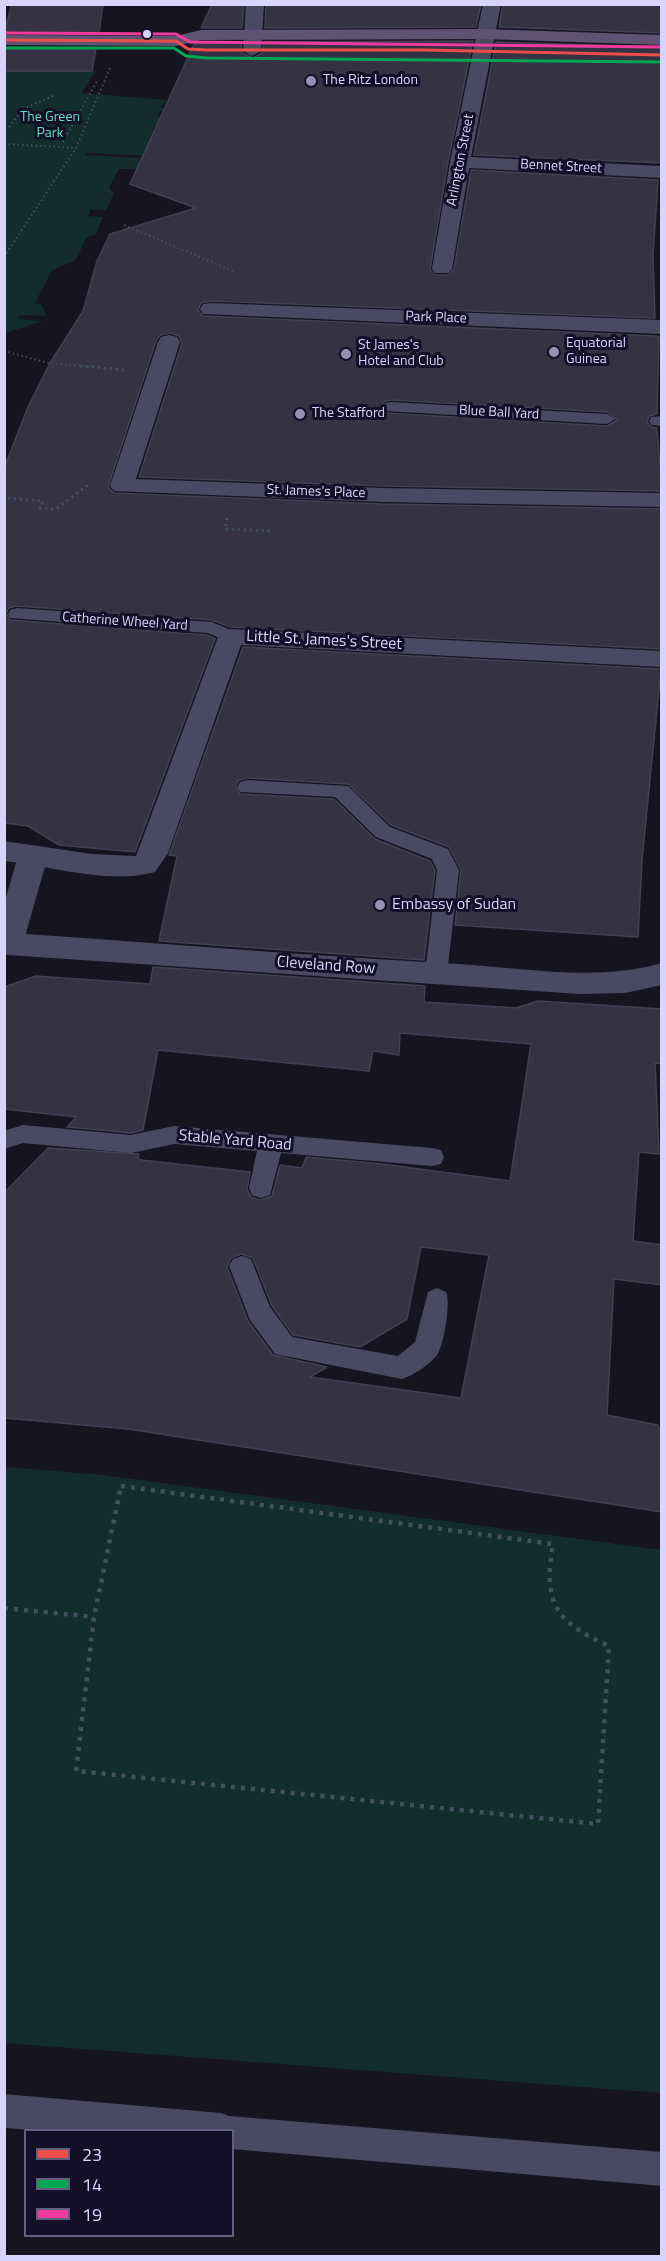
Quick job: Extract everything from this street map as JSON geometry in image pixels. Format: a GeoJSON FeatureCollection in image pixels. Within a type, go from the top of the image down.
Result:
{"type":"FeatureCollection","features":[{"type":"Feature","properties":{"kind":"main road"},"geometry":{"type":"LineString","coordinates":[[4,40],[176,41],[188,49],[252,43],[662,40]]}},
{"type":"Feature","properties":{"kind":"main road"},"geometry":{"type":"LineString","coordinates":[[484,42],[662,55]]}},
{"type":"Feature","properties":{"kind":"street"},"geometry":{"type":"LineString","coordinates":[[252,43],[255,4]]}},
{"type":"Feature","properties":{"kind":"street","name":"Arlington Street"},"geometry":{"type":"LineString","coordinates":[[442,269],[460,162],[492,4]]}},
{"type":"Feature","properties":{"kind":"street","name":"Bennet Street"},"geometry":{"type":"LineString","coordinates":[[460,162],[662,172]]}},
{"type":"Feature","properties":{"kind":"street","name":"Park Place"},"geometry":{"type":"LineString","coordinates":[[211,309],[662,327]]}},
{"type":"Feature","properties":{"kind":"street"},"geometry":{"type":"LineString","coordinates":[[123,482],[169,342]]}},
{"type":"Feature","properties":{"kind":"street","name":"St. James's Place"},"geometry":{"type":"LineString","coordinates":[[123,482],[122,486],[662,501]]}},
{"type":"Feature","properties":{"kind":"street","name":"Little St. James's Street"},"geometry":{"type":"LineString","coordinates":[[19,854],[116,866],[145,865],[153,853],[231,637],[662,659]]}},
{"type":"Feature","properties":{"kind":"street"},"geometry":{"type":"LineString","coordinates":[[7,939],[19,854]]}},
{"type":"Feature","properties":{"kind":"street","name":"Cleveland Row"},"geometry":{"type":"LineString","coordinates":[[7,939],[436,974],[613,983],[648,980],[662,974]]}},
{"type":"Feature","properties":{"kind":"lane","name":"Blue Ball Yard"},"geometry":{"type":"LineString","coordinates":[[391,407],[608,419]]}},
{"type":"Feature","properties":{"kind":"lane","name":"Catherine Wheel Yard"},"geometry":{"type":"LineString","coordinates":[[17,614],[212,628],[231,637]]}},
{"type":"Feature","properties":{"kind":"lane"},"geometry":{"type":"LineString","coordinates":[[247,787],[341,791],[383,832],[412,841],[441,854],[448,870],[436,974]]}},
{"type":"Feature","properties":{"kind":"lane","name":"Stable Yard Road"},"geometry":{"type":"LineString","coordinates":[[4,1140],[22,1134],[131,1144],[174,1135],[432,1156]]}},
{"type":"Feature","properties":{"kind":"lane"},"geometry":{"type":"LineString","coordinates":[[261,1188],[271,1143]]}},
{"type":"Feature","properties":{"kind":"lane"},"geometry":{"type":"LineString","coordinates":[[242,1266],[259,1312],[284,1346],[402,1368],[427,1348],[437,1299]]}},
{"type":"Feature","properties":{"kind":"lane"},"geometry":{"type":"LineString","coordinates":[[4,2111],[210,2129]]}},
{"type":"Feature","properties":{"kind":"lane"},"geometry":{"type":"LineString","coordinates":[[234,2132],[662,2169]]}},
{"type":"Feature","properties":{"kind":"path"},"geometry":{"type":"LineString","coordinates":[[4,257],[76,148],[111,64],[113,40]]}},
{"type":"Feature","properties":{"kind":"path"},"geometry":{"type":"LineString","coordinates":[[63,142],[97,81]]}},
{"type":"Feature","properties":{"kind":"path"},"geometry":{"type":"LineString","coordinates":[[9,127],[22,109],[55,95]]}},
{"type":"Feature","properties":{"kind":"path"},"geometry":{"type":"LineString","coordinates":[[4,144],[76,148]]}},
{"type":"Feature","properties":{"kind":"path"},"geometry":{"type":"LineString","coordinates":[[124,225],[234,272]]}},
{"type":"Feature","properties":{"kind":"path"},"geometry":{"type":"LineString","coordinates":[[4,351],[48,363],[134,370]]}},
{"type":"Feature","properties":{"kind":"path"},"geometry":{"type":"LineString","coordinates":[[8,498],[43,501],[40,508],[56,509],[94,480],[123,482]]}},
{"type":"Feature","properties":{"kind":"path"},"geometry":{"type":"LineString","coordinates":[[120,1486],[553,1544],[546,1576],[556,1613],[582,1635],[609,1647],[598,1824],[76,1771],[94,1617],[120,1486]]}},
{"type":"Feature","properties":{"kind":"path"},"geometry":{"type":"LineString","coordinates":[[4,1608],[94,1617]]}},
{"type":"Feature","properties":{"kind":"green space","name":"The Green Park"},"geometry":{"type":"Polygon","coordinates":[[[5,71],[96,71],[81,93],[167,100],[161,106],[164,110],[159,112],[158,116],[163,118],[161,125],[154,127],[153,131],[158,134],[157,156],[87,153],[85,155],[140,158],[144,161],[140,169],[119,169],[109,188],[114,193],[106,210],[91,209],[88,216],[103,217],[96,234],[86,238],[76,260],[52,270],[35,303],[42,305],[46,316],[20,315],[18,319],[43,321],[5,333],[5,71]]]}},
{"type":"Feature","properties":{"kind":"green space"},"geometry":{"type":"Polygon","coordinates":[[[5,1467],[102,1475],[661,1550],[661,2093],[5,2043],[5,1467]]]}},
{"type":"Feature","properties":{"kind":"building"},"geometry":{"type":"Polygon","coordinates":[[[12,4],[103,4],[99,33],[4,33],[12,4]]]}},
{"type":"Feature","properties":{"kind":"building"},"geometry":{"type":"Polygon","coordinates":[[[212,4],[244,4],[242,28],[201,28],[212,4]]]}},
{"type":"Feature","properties":{"kind":"building"},"geometry":{"type":"Polygon","coordinates":[[[266,4],[481,4],[476,27],[265,28],[266,4]]]}},
{"type":"Feature","properties":{"kind":"building"},"geometry":{"type":"Polygon","coordinates":[[[503,4],[662,4],[662,33],[499,27],[503,4]]]}},
{"type":"Feature","properties":{"kind":"building"},"geometry":{"type":"Polygon","coordinates":[[[473,41],[448,162],[430,270],[435,275],[449,275],[454,269],[471,170],[658,180],[653,256],[655,318],[211,301],[201,303],[198,310],[203,316],[659,337],[657,414],[649,416],[647,422],[651,427],[657,428],[662,491],[383,486],[139,477],[182,343],[179,336],[170,333],[160,335],[156,341],[108,487],[114,493],[383,504],[662,509],[662,649],[230,627],[212,620],[16,606],[9,608],[6,613],[10,620],[207,635],[215,639],[135,852],[59,845],[28,826],[4,823],[4,468],[28,407],[50,363],[83,311],[97,261],[110,234],[196,208],[130,184],[194,44],[241,42],[242,53],[253,58],[262,53],[264,42],[473,41]],[[391,400],[385,401],[381,406],[385,413],[607,426],[617,420],[607,412],[391,400]]]}},
{"type":"Feature","properties":{"kind":"building"},"geometry":{"type":"Polygon","coordinates":[[[496,42],[662,47],[662,163],[474,155],[496,42]]]}},
{"type":"Feature","properties":{"kind":"building"},"geometry":{"type":"Polygon","coordinates":[[[4,47],[96,48],[92,71],[4,71],[4,47]]]}},
{"type":"Feature","properties":{"kind":"building"},"geometry":{"type":"Polygon","coordinates":[[[243,647],[661,669],[642,860],[638,937],[455,925],[461,870],[449,847],[391,825],[348,784],[247,778],[239,780],[235,786],[240,794],[334,799],[375,839],[430,861],[435,870],[424,960],[159,941],[177,856],[169,855],[243,647]]]}},
{"type":"Feature","properties":{"kind":"building"},"geometry":{"type":"Polygon","coordinates":[[[153,967],[425,986],[424,1002],[516,1008],[538,1001],[662,1009],[662,1064],[655,1063],[659,1154],[639,1152],[633,1241],[662,1245],[662,1285],[614,1279],[607,1415],[658,1425],[662,1440],[662,1512],[128,1429],[4,1418],[4,1193],[48,1148],[139,1154],[138,1158],[141,1160],[250,1172],[247,1189],[251,1197],[260,1200],[272,1196],[280,1165],[302,1168],[306,1157],[382,1164],[510,1181],[531,1044],[400,1033],[399,1055],[373,1051],[369,1071],[158,1050],[143,1130],[131,1133],[67,1127],[76,1117],[4,1109],[4,987],[36,976],[150,984],[153,967]],[[421,1247],[407,1319],[360,1347],[293,1335],[272,1306],[253,1258],[241,1254],[231,1258],[227,1267],[248,1321],[273,1355],[327,1367],[310,1377],[461,1398],[489,1255],[421,1247]]]}},
{"type":"Feature","properties":{"kind":"transit line","name":"19"},"geometry":{"type":"LineString","coordinates":[[4,33],[176,34],[190,42],[662,47]]}},
{"type":"Feature","properties":{"kind":"transit line","name":"23"},"geometry":{"type":"LineString","coordinates":[[4,40],[176,41],[188,49],[207,50],[425,50],[662,55]]}},
{"type":"Feature","properties":{"kind":"transit line","name":"14"},"geometry":{"type":"LineString","coordinates":[[4,48],[174,48],[186,56],[207,58],[425,58],[662,62]]}},
{"type":"Feature","properties":{"kind":"place","name":"The Ritz London"},"geometry":{"type":"Point","coordinates":[311,81]}},
{"type":"Feature","properties":{"kind":"place","name":"Equatorial Guinea"},"geometry":{"type":"Point","coordinates":[554,352]}},
{"type":"Feature","properties":{"kind":"place","name":"St James's Hotel and Club"},"geometry":{"type":"Point","coordinates":[346,354]}},
{"type":"Feature","properties":{"kind":"place","name":"The Stafford"},"geometry":{"type":"Point","coordinates":[300,414]}},
{"type":"Feature","properties":{"kind":"place","name":"Embassy of Sudan"},"geometry":{"type":"Point","coordinates":[380,905]}}]}
